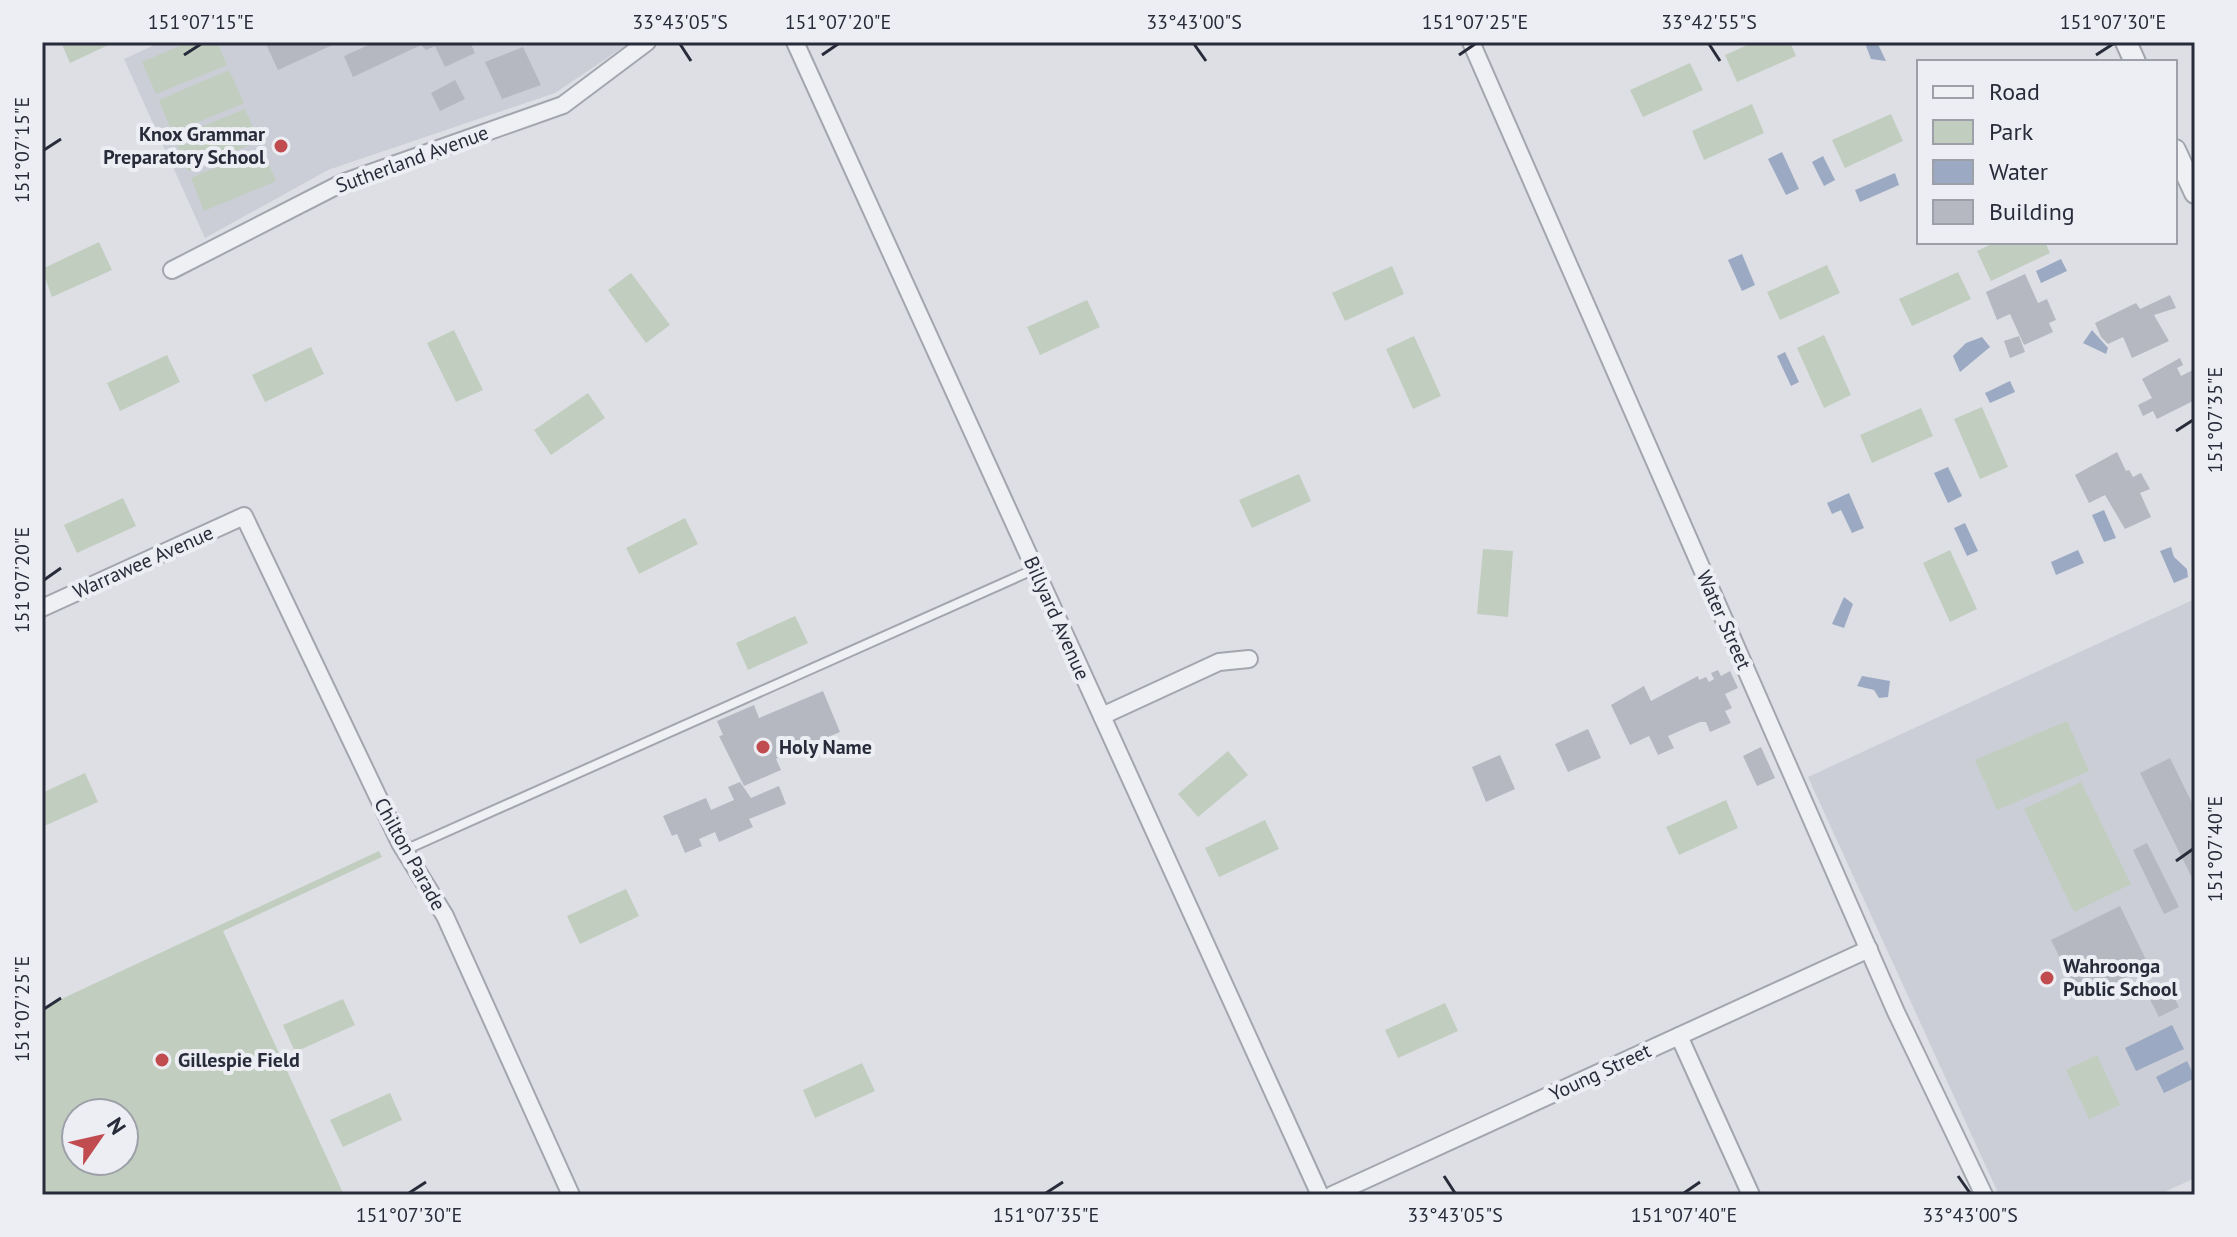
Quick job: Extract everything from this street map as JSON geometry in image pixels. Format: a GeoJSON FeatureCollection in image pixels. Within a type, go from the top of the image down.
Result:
{"type":"FeatureCollection","features":[{"type":"Feature","properties":{"kind":"street","name":"Sutherland Avenue"},"geometry":{"type":"LineString","coordinates":[[172,270],[342,183],[563,105],[647,42]]}},
{"type":"Feature","properties":{"kind":"street","name":"Billyard Avenue"},"geometry":{"type":"LineString","coordinates":[[795,42],[1320,1195]]}},
{"type":"Feature","properties":{"kind":"street","name":"Water Street"},"geometry":{"type":"LineString","coordinates":[[1471,42],[1869,949],[1984,1195]]}},
{"type":"Feature","properties":{"kind":"street"},"geometry":{"type":"LineString","coordinates":[[2177,154],[2195,193]]}},
{"type":"Feature","properties":{"kind":"street","name":"Warrawee Avenue"},"geometry":{"type":"LineString","coordinates":[[42,608],[244,516]]}},
{"type":"Feature","properties":{"kind":"street","name":"Chilton Parade"},"geometry":{"type":"LineString","coordinates":[[244,516],[405,850],[445,916],[571,1195]]}},
{"type":"Feature","properties":{"kind":"street"},"geometry":{"type":"LineString","coordinates":[[1102,716],[1219,662],[1249,659]]}},
{"type":"Feature","properties":{"kind":"street","name":"Young Street"},"geometry":{"type":"LineString","coordinates":[[1332,1195],[1869,949]]}},
{"type":"Feature","properties":{"kind":"street"},"geometry":{"type":"LineString","coordinates":[[1679,1036],[1751,1195]]}},
{"type":"Feature","properties":{"kind":"lane"},"geometry":{"type":"LineString","coordinates":[[405,850],[1035,569]]}},
{"type":"Feature","properties":{"kind":"shaded area","name":"Knox Grammar Preparatory School"},"geometry":{"type":"Polygon","coordinates":[[[161,42],[631,42],[555,93],[328,170],[205,238],[124,59],[161,42]]]}},
{"type":"Feature","properties":{"kind":"shaded area","name":"Wahroonga Public School"},"geometry":{"type":"Polygon","coordinates":[[[2195,599],[2195,1178],[2158,1195],[1999,1195],[1808,777],[2195,599]]]}},
{"type":"Feature","properties":{"kind":"green space"},"geometry":{"type":"Polygon","coordinates":[[[61,42],[115,42],[70,63],[61,42]]]}},
{"type":"Feature","properties":{"kind":"green space"},"geometry":{"type":"Polygon","coordinates":[[[189,42],[217,42],[227,65],[156,94],[142,62],[189,42]]]}},
{"type":"Feature","properties":{"kind":"green space"},"geometry":{"type":"Polygon","coordinates":[[[1754,42],[1790,42],[1796,56],[1737,82],[1725,55],[1754,42]]]}},
{"type":"Feature","properties":{"kind":"green space"},"geometry":{"type":"Polygon","coordinates":[[[1690,63],[1703,90],[1643,117],[1630,90],[1690,63]]]}},
{"type":"Feature","properties":{"kind":"green space"},"geometry":{"type":"Polygon","coordinates":[[[229,70],[244,103],[172,133],[159,100],[229,70]]]}},
{"type":"Feature","properties":{"kind":"green space"},"geometry":{"type":"Polygon","coordinates":[[[1752,104],[1764,133],[1704,160],[1692,131],[1752,104]]]}},
{"type":"Feature","properties":{"kind":"green space"},"geometry":{"type":"Polygon","coordinates":[[[245,109],[259,141],[188,171],[174,138],[245,109]]]}},
{"type":"Feature","properties":{"kind":"green space"},"geometry":{"type":"Polygon","coordinates":[[[1891,114],[1903,141],[1845,168],[1832,140],[1891,114]]]}},
{"type":"Feature","properties":{"kind":"green space"},"geometry":{"type":"Polygon","coordinates":[[[262,148],[276,181],[204,211],[191,178],[262,148]]]}},
{"type":"Feature","properties":{"kind":"green space"},"geometry":{"type":"Polygon","coordinates":[[[99,242],[112,270],[52,297],[42,269],[99,242]]]}},
{"type":"Feature","properties":{"kind":"green space"},"geometry":{"type":"Polygon","coordinates":[[[1992,244],[2046,244],[2050,253],[1991,281],[1977,251],[1992,244]]]}},
{"type":"Feature","properties":{"kind":"green space"},"geometry":{"type":"Polygon","coordinates":[[[1827,265],[1840,293],[1780,320],[1767,292],[1827,265]]]}},
{"type":"Feature","properties":{"kind":"green space"},"geometry":{"type":"Polygon","coordinates":[[[1392,266],[1404,294],[1345,321],[1332,293],[1392,266]]]}},
{"type":"Feature","properties":{"kind":"green space"},"geometry":{"type":"Polygon","coordinates":[[[1958,272],[1971,299],[1912,326],[1899,299],[1958,272]]]}},
{"type":"Feature","properties":{"kind":"green space"},"geometry":{"type":"Polygon","coordinates":[[[631,273],[670,325],[646,343],[608,290],[631,273]]]}},
{"type":"Feature","properties":{"kind":"green space"},"geometry":{"type":"Polygon","coordinates":[[[1087,300],[1100,327],[1040,355],[1027,327],[1087,300]]]}},
{"type":"Feature","properties":{"kind":"green space"},"geometry":{"type":"Polygon","coordinates":[[[454,330],[483,390],[456,402],[427,343],[454,330]]]}},
{"type":"Feature","properties":{"kind":"green space"},"geometry":{"type":"Polygon","coordinates":[[[1824,335],[1851,395],[1824,408],[1797,348],[1824,335]]]}},
{"type":"Feature","properties":{"kind":"green space"},"geometry":{"type":"Polygon","coordinates":[[[1414,336],[1441,396],[1413,409],[1386,349],[1414,336]]]}},
{"type":"Feature","properties":{"kind":"green space"},"geometry":{"type":"Polygon","coordinates":[[[311,347],[324,374],[265,402],[252,375],[311,347]]]}},
{"type":"Feature","properties":{"kind":"green space"},"geometry":{"type":"Polygon","coordinates":[[[167,355],[180,382],[120,411],[107,383],[167,355]]]}},
{"type":"Feature","properties":{"kind":"green space"},"geometry":{"type":"Polygon","coordinates":[[[588,393],[605,418],[551,455],[534,430],[588,393]]]}},
{"type":"Feature","properties":{"kind":"green space"},"geometry":{"type":"Polygon","coordinates":[[[1982,407],[2008,467],[1980,479],[1954,419],[1982,407]]]}},
{"type":"Feature","properties":{"kind":"green space"},"geometry":{"type":"Polygon","coordinates":[[[1921,408],[1933,436],[1872,463],[1860,435],[1921,408]]]}},
{"type":"Feature","properties":{"kind":"green space"},"geometry":{"type":"Polygon","coordinates":[[[1299,474],[1311,501],[1252,528],[1239,500],[1299,474]]]}},
{"type":"Feature","properties":{"kind":"green space"},"geometry":{"type":"Polygon","coordinates":[[[123,498],[136,526],[77,553],[64,525],[123,498]]]}},
{"type":"Feature","properties":{"kind":"green space"},"geometry":{"type":"Polygon","coordinates":[[[685,518],[698,544],[639,574],[626,548],[685,518]]]}},
{"type":"Feature","properties":{"kind":"green space"},"geometry":{"type":"Polygon","coordinates":[[[1483,549],[1513,551],[1508,617],[1477,614],[1483,549]]]}},
{"type":"Feature","properties":{"kind":"green space"},"geometry":{"type":"Polygon","coordinates":[[[1950,550],[1977,609],[1950,622],[1923,563],[1950,550]]]}},
{"type":"Feature","properties":{"kind":"green space"},"geometry":{"type":"Polygon","coordinates":[[[795,616],[808,643],[748,670],[736,643],[795,616]]]}},
{"type":"Feature","properties":{"kind":"green space"},"geometry":{"type":"Polygon","coordinates":[[[2067,721],[2089,771],[1997,810],[1975,760],[2067,721]]]}},
{"type":"Feature","properties":{"kind":"green space"},"geometry":{"type":"Polygon","coordinates":[[[1228,751],[1248,775],[1198,817],[1178,794],[1228,751]]]}},
{"type":"Feature","properties":{"kind":"green space"},"geometry":{"type":"Polygon","coordinates":[[[85,773],[98,802],[42,827],[42,793],[85,773]]]}},
{"type":"Feature","properties":{"kind":"green space"},"geometry":{"type":"Polygon","coordinates":[[[2081,782],[2131,884],[2074,912],[2024,809],[2081,782]]]}},
{"type":"Feature","properties":{"kind":"green space"},"geometry":{"type":"Polygon","coordinates":[[[1726,800],[1738,828],[1679,855],[1666,827],[1726,800]]]}},
{"type":"Feature","properties":{"kind":"green space"},"geometry":{"type":"Polygon","coordinates":[[[1265,820],[1279,849],[1219,877],[1205,848],[1265,820]]]}},
{"type":"Feature","properties":{"kind":"green space","name":"Gillespie Field"},"geometry":{"type":"Polygon","coordinates":[[[379,851],[382,857],[223,931],[344,1195],[42,1195],[42,1008],[379,851]]]}},
{"type":"Feature","properties":{"kind":"green space"},"geometry":{"type":"Polygon","coordinates":[[[626,889],[639,916],[580,944],[567,916],[626,889]]]}},
{"type":"Feature","properties":{"kind":"green space"},"geometry":{"type":"Polygon","coordinates":[[[343,999],[355,1025],[295,1052],[283,1025],[343,999]]]}},
{"type":"Feature","properties":{"kind":"green space"},"geometry":{"type":"Polygon","coordinates":[[[1445,1003],[1458,1031],[1398,1058],[1385,1030],[1445,1003]]]}},
{"type":"Feature","properties":{"kind":"green space"},"geometry":{"type":"Polygon","coordinates":[[[2097,1055],[2120,1105],[2089,1119],[2066,1070],[2097,1055]]]}},
{"type":"Feature","properties":{"kind":"green space"},"geometry":{"type":"Polygon","coordinates":[[[862,1063],[875,1091],[815,1118],[803,1090],[862,1063]]]}},
{"type":"Feature","properties":{"kind":"green space"},"geometry":{"type":"Polygon","coordinates":[[[390,1093],[402,1120],[343,1147],[330,1120],[390,1093]]]}},
{"type":"Feature","properties":{"kind":"water"},"geometry":{"type":"Polygon","coordinates":[[[1877,42],[1886,61],[1871,59],[1865,43],[1877,42]]]}},
{"type":"Feature","properties":{"kind":"water"},"geometry":{"type":"Polygon","coordinates":[[[1782,152],[1799,189],[1786,195],[1768,159],[1782,152]]]}},
{"type":"Feature","properties":{"kind":"water"},"geometry":{"type":"Polygon","coordinates":[[[1823,156],[1835,180],[1824,186],[1812,162],[1823,156]]]}},
{"type":"Feature","properties":{"kind":"water"},"geometry":{"type":"Polygon","coordinates":[[[1895,173],[1899,185],[1860,202],[1855,190],[1895,173]]]}},
{"type":"Feature","properties":{"kind":"water"},"geometry":{"type":"Polygon","coordinates":[[[1742,254],[1755,285],[1742,291],[1728,260],[1742,254]]]}},
{"type":"Feature","properties":{"kind":"water"},"geometry":{"type":"Polygon","coordinates":[[[2061,259],[2067,271],[2041,283],[2036,271],[2061,259]]]}},
{"type":"Feature","properties":{"kind":"water"},"geometry":{"type":"Polygon","coordinates":[[[2092,330],[2108,348],[2106,354],[2083,343],[2092,330]]]}},
{"type":"Feature","properties":{"kind":"water"},"geometry":{"type":"Polygon","coordinates":[[[1982,337],[1990,347],[1960,372],[1953,356],[1966,343],[1982,337]]]}},
{"type":"Feature","properties":{"kind":"water"},"geometry":{"type":"Polygon","coordinates":[[[1785,352],[1799,382],[1791,386],[1777,356],[1785,352]]]}},
{"type":"Feature","properties":{"kind":"water"},"geometry":{"type":"Polygon","coordinates":[[[2010,381],[2015,392],[1990,403],[1985,393],[2010,381]]]}},
{"type":"Feature","properties":{"kind":"water"},"geometry":{"type":"Polygon","coordinates":[[[1948,467],[1962,496],[1948,503],[1934,473],[1948,467]]]}},
{"type":"Feature","properties":{"kind":"water"},"geometry":{"type":"Polygon","coordinates":[[[1849,493],[1864,528],[1852,533],[1841,510],[1832,514],[1827,503],[1849,493]]]}},
{"type":"Feature","properties":{"kind":"water"},"geometry":{"type":"Polygon","coordinates":[[[2104,510],[2116,538],[2104,542],[2092,515],[2104,510]]]}},
{"type":"Feature","properties":{"kind":"water"},"geometry":{"type":"Polygon","coordinates":[[[1965,523],[1978,551],[1967,556],[1954,528],[1965,523]]]}},
{"type":"Feature","properties":{"kind":"water"},"geometry":{"type":"Polygon","coordinates":[[[2171,547],[2174,557],[2187,569],[2188,577],[2174,583],[2160,551],[2171,547]]]}},
{"type":"Feature","properties":{"kind":"water"},"geometry":{"type":"Polygon","coordinates":[[[2078,550],[2084,563],[2056,575],[2051,562],[2078,550]]]}},
{"type":"Feature","properties":{"kind":"water"},"geometry":{"type":"Polygon","coordinates":[[[1844,597],[1853,604],[1844,628],[1832,624],[1844,597]]]}},
{"type":"Feature","properties":{"kind":"water"},"geometry":{"type":"Polygon","coordinates":[[[1862,676],[1890,681],[1888,697],[1879,698],[1874,690],[1857,686],[1862,676]]]}},
{"type":"Feature","properties":{"kind":"water"},"geometry":{"type":"Polygon","coordinates":[[[2172,1025],[2184,1049],[2136,1071],[2125,1048],[2172,1025]]]}},
{"type":"Feature","properties":{"kind":"water"},"geometry":{"type":"Polygon","coordinates":[[[2187,1061],[2195,1078],[2164,1093],[2156,1077],[2187,1061]]]}},
{"type":"Feature","properties":{"kind":"building"},"geometry":{"type":"Polygon","coordinates":[[[265,42],[339,42],[278,70],[265,42]]]}},
{"type":"Feature","properties":{"kind":"building"},"geometry":{"type":"Polygon","coordinates":[[[375,42],[470,42],[475,53],[445,67],[435,46],[426,50],[421,45],[353,77],[344,56],[375,42]]]}},
{"type":"Feature","properties":{"kind":"building"},"geometry":{"type":"Polygon","coordinates":[[[523,47],[541,85],[502,99],[485,62],[523,47]]]}},
{"type":"Feature","properties":{"kind":"building"},"geometry":{"type":"Polygon","coordinates":[[[455,80],[465,99],[440,111],[431,93],[455,80]]]}},
{"type":"Feature","properties":{"kind":"building"},"geometry":{"type":"Polygon","coordinates":[[[2025,274],[2038,303],[2047,299],[2056,320],[2049,323],[2053,332],[2024,345],[2010,314],[1997,320],[1986,292],[2025,274]]]}},
{"type":"Feature","properties":{"kind":"building"},"geometry":{"type":"Polygon","coordinates":[[[2170,295],[2176,308],[2154,315],[2169,341],[2132,358],[2123,337],[2108,344],[2101,337],[2095,323],[2136,303],[2140,309],[2170,295]]]}},
{"type":"Feature","properties":{"kind":"building"},"geometry":{"type":"Polygon","coordinates":[[[2019,336],[2025,352],[2010,358],[2004,341],[2019,336]]]}},
{"type":"Feature","properties":{"kind":"building"},"geometry":{"type":"Polygon","coordinates":[[[2180,358],[2183,365],[2177,368],[2181,376],[2195,369],[2195,400],[2157,419],[2153,411],[2143,416],[2138,405],[2152,398],[2142,379],[2180,358]]]}},
{"type":"Feature","properties":{"kind":"building"},"geometry":{"type":"Polygon","coordinates":[[[2117,452],[2126,471],[2129,470],[2133,477],[2141,473],[2150,489],[2140,493],[2151,517],[2125,529],[2105,495],[2089,503],[2075,475],[2117,452]]]}},
{"type":"Feature","properties":{"kind":"building"},"geometry":{"type":"Polygon","coordinates":[[[1718,670],[1721,676],[1730,671],[1738,688],[1725,694],[1732,708],[1725,711],[1731,723],[1710,732],[1706,722],[1700,722],[1668,736],[1674,748],[1658,755],[1649,736],[1630,745],[1611,705],[1644,686],[1651,701],[1698,676],[1699,680],[1706,677],[1709,682],[1714,679],[1711,673],[1718,670]]]}},
{"type":"Feature","properties":{"kind":"building","name":"Holy Name"},"geometry":{"type":"Polygon","coordinates":[[[823,691],[840,732],[776,759],[781,770],[744,786],[719,736],[723,735],[717,721],[754,705],[759,718],[823,691]]]}},
{"type":"Feature","properties":{"kind":"building"},"geometry":{"type":"Polygon","coordinates":[[[1588,729],[1601,758],[1568,772],[1555,744],[1588,729]]]}},
{"type":"Feature","properties":{"kind":"building"},"geometry":{"type":"Polygon","coordinates":[[[1761,747],[1775,778],[1757,786],[1743,756],[1761,747]]]}},
{"type":"Feature","properties":{"kind":"building"},"geometry":{"type":"Polygon","coordinates":[[[1500,755],[1515,789],[1486,802],[1472,767],[1500,755]]]}},
{"type":"Feature","properties":{"kind":"building"},"geometry":{"type":"Polygon","coordinates":[[[2170,758],[2195,809],[2195,884],[2140,773],[2170,758]]]}},
{"type":"Feature","properties":{"kind":"building"},"geometry":{"type":"Polygon","coordinates":[[[740,782],[751,798],[779,786],[786,804],[749,819],[753,827],[719,842],[715,832],[699,839],[702,846],[685,853],[677,834],[672,836],[663,816],[706,798],[711,810],[734,800],[728,787],[740,782]]]}},
{"type":"Feature","properties":{"kind":"building"},"geometry":{"type":"Polygon","coordinates":[[[2147,843],[2179,907],[2164,914],[2133,850],[2147,843]]]}},
{"type":"Feature","properties":{"kind":"building"},"geometry":{"type":"Polygon","coordinates":[[[2120,906],[2149,966],[2081,1000],[2051,940],[2120,906]]]}},
{"type":"Feature","properties":{"kind":"building"},"geometry":{"type":"Polygon","coordinates":[[[2166,982],[2179,1007],[2159,1017],[2146,992],[2166,982]]]}},
{"type":"Feature","properties":{"kind":"place","name":"Knox Grammar Preparatory School"},"geometry":{"type":"Point","coordinates":[281,146]}},
{"type":"Feature","properties":{"kind":"place","name":"Holy Name"},"geometry":{"type":"Point","coordinates":[763,747]}},
{"type":"Feature","properties":{"kind":"place","name":"Wahroonga Public School"},"geometry":{"type":"Point","coordinates":[2047,978]}},
{"type":"Feature","properties":{"kind":"place","name":"Gillespie Field"},"geometry":{"type":"Point","coordinates":[162,1060]}}]}
